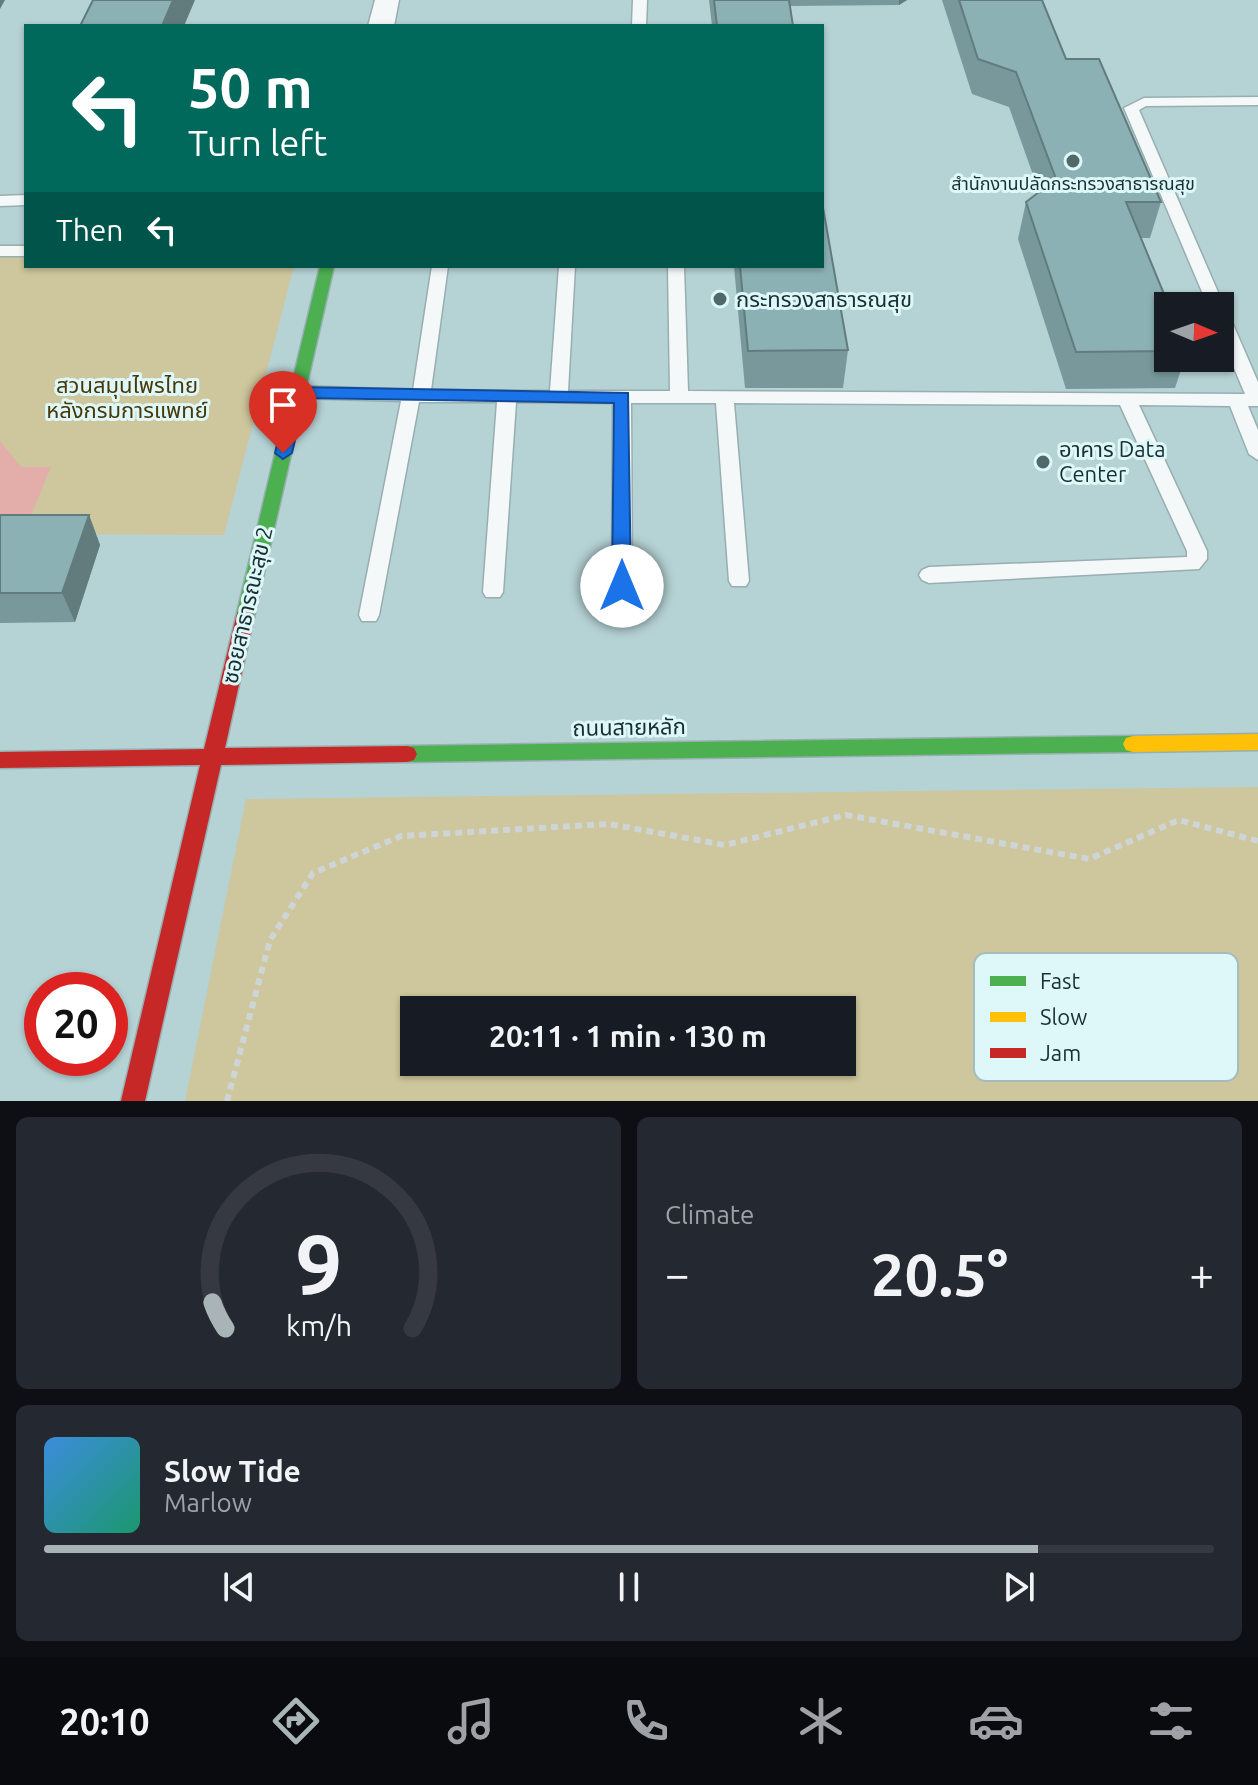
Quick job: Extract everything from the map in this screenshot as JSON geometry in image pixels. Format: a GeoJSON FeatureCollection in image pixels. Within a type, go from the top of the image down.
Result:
{"type":"FeatureCollection","features":[{"type":"Feature","properties":{"kind":"street"},"geometry":{"type":"LineString","coordinates":[[381,24],[387,0]]}},
{"type":"Feature","properties":{"kind":"street","name":"ซอยสาธารณะสุข 2"},"geometry":{"type":"LineString","coordinates":[[133,1101],[327,268]]}},
{"type":"Feature","properties":{"kind":"street","name":"ถนนสายหลัก"},"geometry":{"type":"LineString","coordinates":[[0,760],[1258,742]]}},
{"type":"Feature","properties":{"kind":"lane"},"geometry":{"type":"LineString","coordinates":[[639,24],[640,0]]}},
{"type":"Feature","properties":{"kind":"lane"},"geometry":{"type":"LineString","coordinates":[[1210,292],[1131,108],[1144,102],[1256,104]]}},
{"type":"Feature","properties":{"kind":"lane"},"geometry":{"type":"LineString","coordinates":[[0,201],[24,200]]}},
{"type":"Feature","properties":{"kind":"lane"},"geometry":{"type":"LineString","coordinates":[[0,251],[24,251]]}},
{"type":"Feature","properties":{"kind":"lane"},"geometry":{"type":"LineString","coordinates":[[369,615],[440,268]]}},
{"type":"Feature","properties":{"kind":"lane"},"geometry":{"type":"LineString","coordinates":[[559,397],[567,268]]}},
{"type":"Feature","properties":{"kind":"lane"},"geometry":{"type":"LineString","coordinates":[[676,268],[679,397]]}},
{"type":"Feature","properties":{"kind":"lane"},"geometry":{"type":"LineString","coordinates":[[298,392],[416,396],[1258,400],[1234,346]]}},
{"type":"Feature","properties":{"kind":"lane"},"geometry":{"type":"LineString","coordinates":[[493,592],[507,396]]}},
{"type":"Feature","properties":{"kind":"lane"},"geometry":{"type":"LineString","coordinates":[[622,397],[622,586]]}},
{"type":"Feature","properties":{"kind":"lane"},"geometry":{"type":"LineString","coordinates":[[725,398],[739,581]]}},
{"type":"Feature","properties":{"kind":"lane"},"geometry":{"type":"LineString","coordinates":[[929,575],[1192,564],[1197,559],[1197,551],[1127,400]]}},
{"type":"Feature","properties":{"kind":"lane"},"geometry":{"type":"LineString","coordinates":[[1237,400],[1258,454]]}},
{"type":"Feature","properties":{"kind":"path"},"geometry":{"type":"LineString","coordinates":[[227,1101],[270,940],[313,873],[401,836],[609,824],[725,845],[846,815],[1089,859],[1179,820],[1258,841]]}},
{"type":"Feature","properties":{"kind":"green space","name":"สวนสมุนไพรไทย หลังกรมการแพทย์"},"geometry":{"type":"Polygon","coordinates":[[[0,244],[24,244],[24,268],[293,268],[224,535],[0,534],[0,244]]]}},
{"type":"Feature","properties":{"kind":"green space"},"geometry":{"type":"Polygon","coordinates":[[[1258,787],[1258,1101],[185,1101],[246,799],[1258,787]]]}},
{"type":"Feature","properties":{"kind":"shaded area"},"geometry":{"type":"Polygon","coordinates":[[[0,441],[21,467],[51,467],[23,535],[0,534],[0,441]]]}},
{"type":"Feature","properties":{"kind":"building"},"geometry":{"type":"Polygon","coordinates":[[[93,0],[173,0],[163,24],[81,24],[93,0]]]}},
{"type":"Feature","properties":{"kind":"building"},"geometry":{"type":"Polygon","coordinates":[[[714,0],[789,0],[793,24],[717,24],[714,0]]]}},
{"type":"Feature","properties":{"kind":"building","name":"สำนักงานปลัดกระทรวงสาธารณสุข"},"geometry":{"type":"Polygon","coordinates":[[[959,0],[1042,0],[1066,59],[1099,59],[1161,202],[1126,202],[1163,292],[1154,292],[1154,351],[1076,352],[1026,202],[1056,179],[1016,72],[978,59],[959,0]]]}},
{"type":"Feature","properties":{"kind":"building"},"geometry":{"type":"Polygon","coordinates":[[[824,213],[848,350],[748,351],[740,268],[824,268],[824,213]]]}},
{"type":"Feature","properties":{"kind":"building"},"geometry":{"type":"Polygon","coordinates":[[[0,515],[89,515],[62,593],[0,593],[0,515]]]}},
{"type":"Feature","properties":{"kind":"traffic: fast"},"geometry":{"type":"LineString","coordinates":[[245,617],[327,268]]}},
{"type":"Feature","properties":{"kind":"traffic: fast"},"geometry":{"type":"LineString","coordinates":[[407,754],[1133,744]]}},
{"type":"Feature","properties":{"kind":"traffic: slow"},"geometry":{"type":"LineString","coordinates":[[1133,744],[1258,742]]}},
{"type":"Feature","properties":{"kind":"traffic: jam"},"geometry":{"type":"LineString","coordinates":[[133,1101],[245,617]]}},
{"type":"Feature","properties":{"kind":"traffic: jam"},"geometry":{"type":"LineString","coordinates":[[0,760],[407,754]]}},
{"type":"Feature","properties":{"kind":"place","name":"สำนักงานปลัดกระทรวงสาธารณสุข"},"geometry":{"type":"Point","coordinates":[1073,161]}},
{"type":"Feature","properties":{"kind":"place","name":"กระทรวงสาธารณสุข"},"geometry":{"type":"Point","coordinates":[720,299]}},
{"type":"Feature","properties":{"kind":"place","name":"อาคาร Data Center"},"geometry":{"type":"Point","coordinates":[1043,462]}},
{"type":"Feature","properties":{"kind":"route"},"geometry":{"type":"LineString","coordinates":[[283,453],[298,392],[622,397],[622,586]]}}]}
